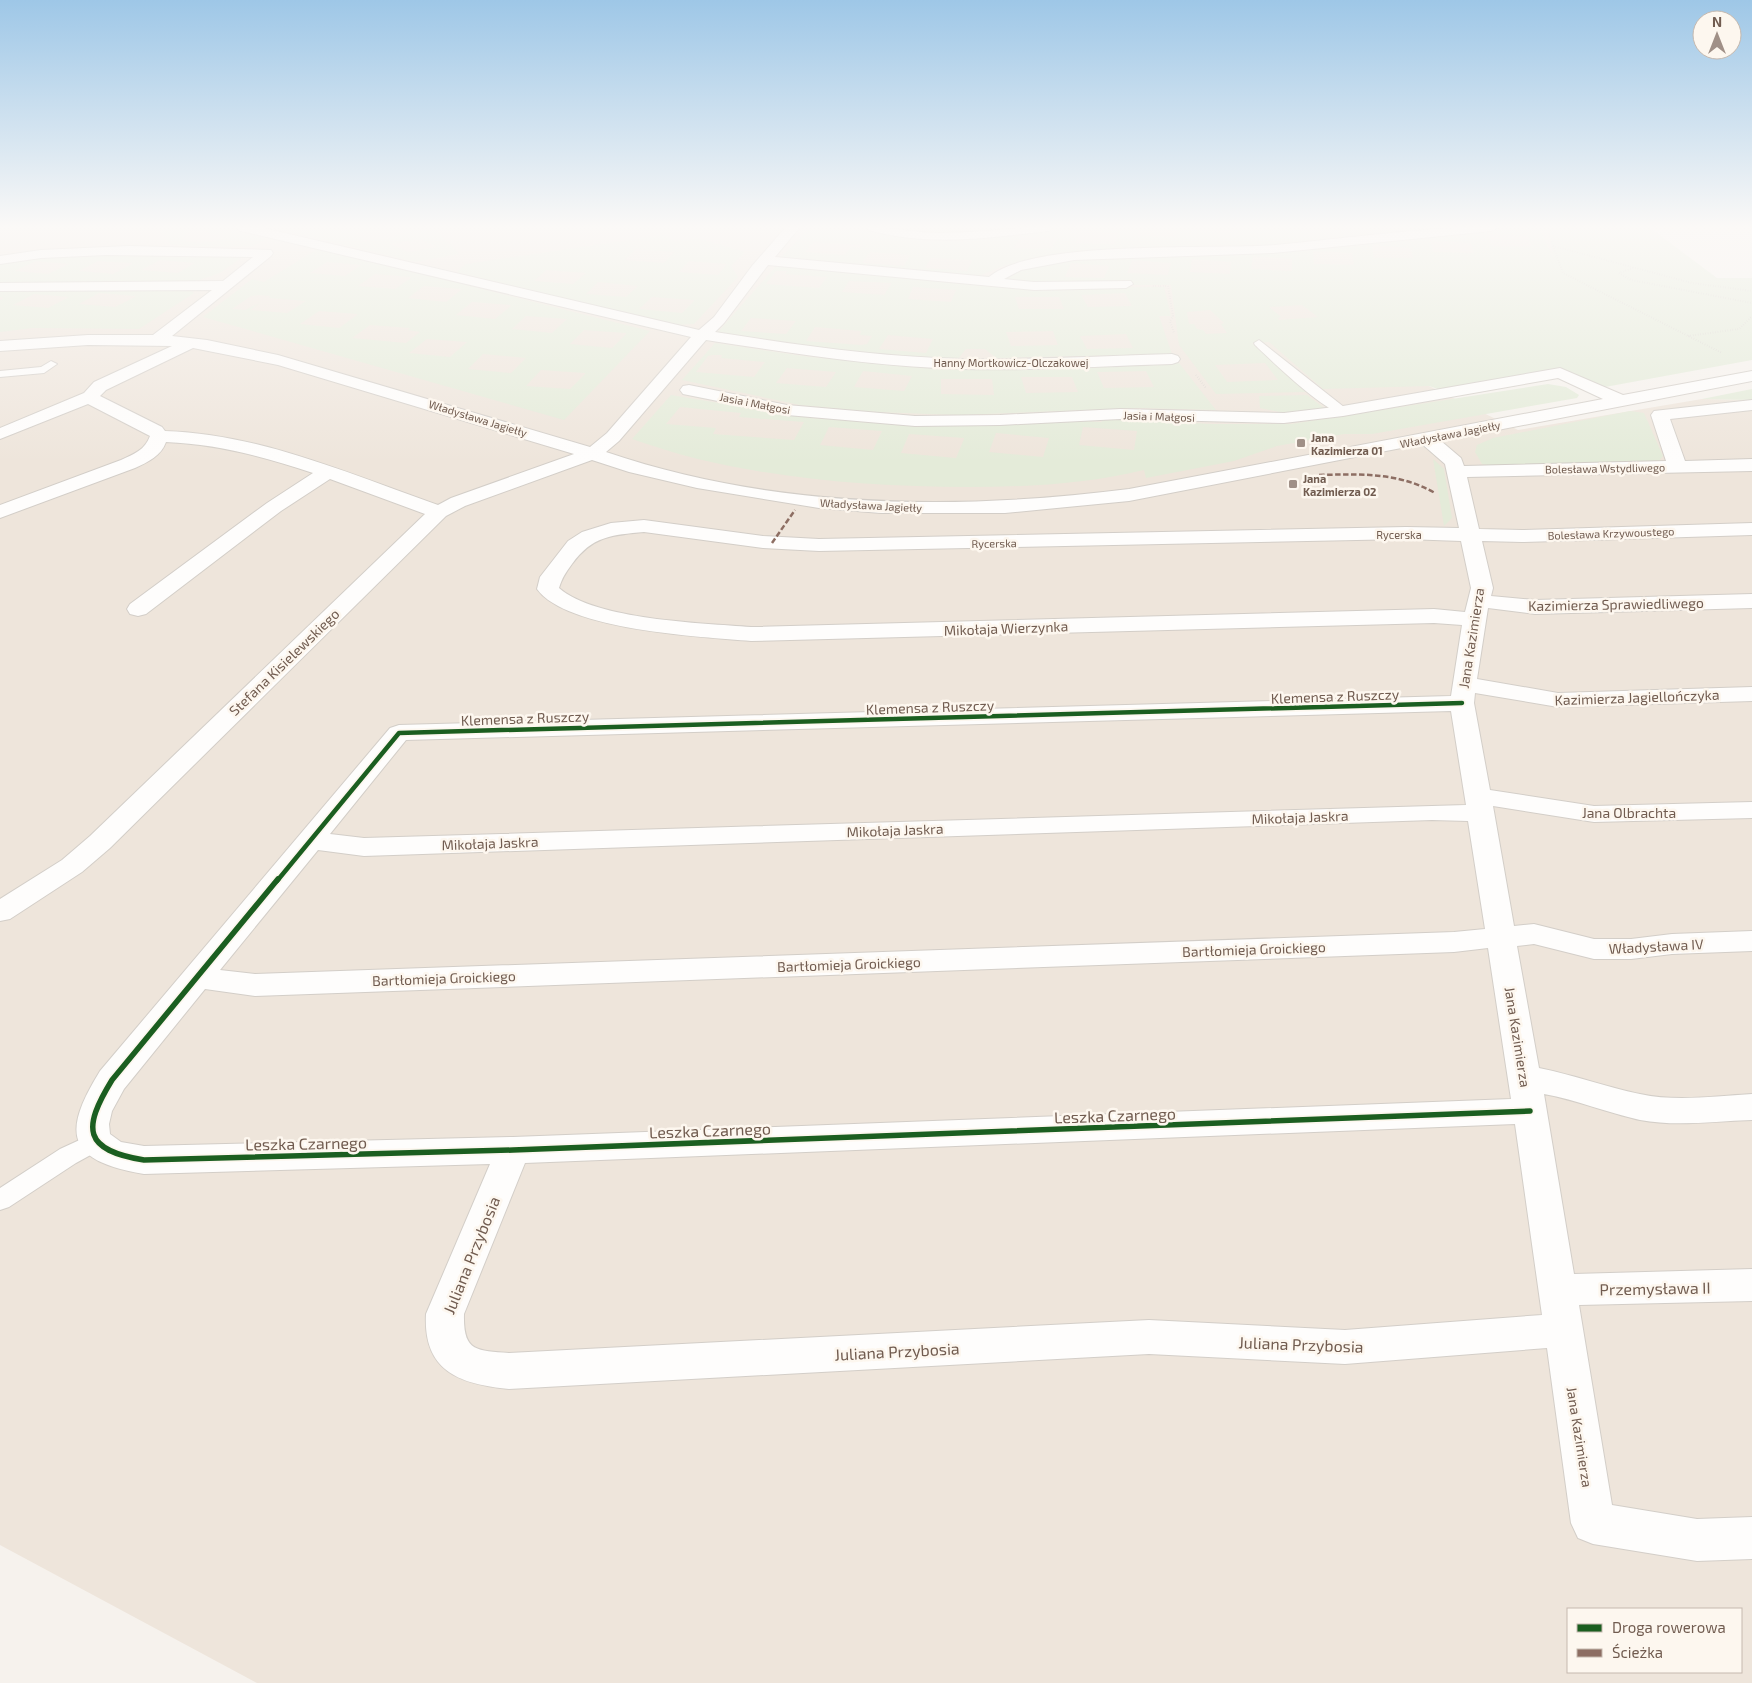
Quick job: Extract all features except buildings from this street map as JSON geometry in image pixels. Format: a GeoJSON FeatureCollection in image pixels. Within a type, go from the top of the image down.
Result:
{"type":"FeatureCollection","features":[{"type":"Feature","properties":{"kind":"street"},"geometry":{"type":"LineString","coordinates":[[156,341],[201,306]]}},
{"type":"Feature","properties":{"kind":"street","name":"Hanny Mortkowicz-Olczakowej"},"geometry":{"type":"LineString","coordinates":[[575,306],[702,335],[890,360],[964,364],[1172,359]]}},
{"type":"Feature","properties":{"kind":"street","name":"Stefana Kisielewskiego"},"geometry":{"type":"LineString","coordinates":[[0,912],[72,866],[100,842],[439,512],[458,502],[593,453],[613,437],[730,306]]}},
{"type":"Feature","properties":{"kind":"street","name":"Władysława Jagiełły"},"geometry":{"type":"LineString","coordinates":[[0,346],[69,341],[191,343],[262,356],[593,453],[634,467],[765,496],[862,506],[986,509],[1034,507],[1129,495],[1752,376]]}},
{"type":"Feature","properties":{"kind":"street"},"geometry":{"type":"LineString","coordinates":[[0,434],[90,397],[100,386],[191,343]]}},
{"type":"Feature","properties":{"kind":"street","name":"Jasia i Małgosi"},"geometry":{"type":"LineString","coordinates":[[689,390],[787,410],[915,421],[1000,420],[1120,414],[1284,418],[1343,411],[1560,373],[1621,401]]}},
{"type":"Feature","properties":{"kind":"street"},"geometry":{"type":"LineString","coordinates":[[90,397],[97,403],[149,426],[159,436],[206,438],[326,473],[439,512]]}},
{"type":"Feature","properties":{"kind":"street"},"geometry":{"type":"LineString","coordinates":[[1676,466],[1660,414],[1752,405]]}},
{"type":"Feature","properties":{"kind":"street"},"geometry":{"type":"LineString","coordinates":[[0,512],[145,456],[155,446],[159,436]]}},
{"type":"Feature","properties":{"kind":"street","name":"Jana Kazimierza"},"geometry":{"type":"LineString","coordinates":[[1426,438],[1454,462],[1458,472],[1482,588],[1463,694],[1525,1078],[1593,1523],[1697,1540],[1752,1538]]}},
{"type":"Feature","properties":{"kind":"street","name":"Bolesława Wstydliwego"},"geometry":{"type":"LineString","coordinates":[[1458,472],[1752,465]]}},
{"type":"Feature","properties":{"kind":"street"},"geometry":{"type":"LineString","coordinates":[[138,609],[274,507],[326,473]]}},
{"type":"Feature","properties":{"kind":"street","name":"Rycerska"},"geometry":{"type":"LineString","coordinates":[[548,589],[551,577],[582,540],[605,530],[633,526],[763,542],[819,545],[1406,534],[1471,535]]}},
{"type":"Feature","properties":{"kind":"street","name":"Bolesława Krzywoustego"},"geometry":{"type":"LineString","coordinates":[[1471,535],[1752,529]]}},
{"type":"Feature","properties":{"kind":"street","name":"Mikołaja Wierzynka"},"geometry":{"type":"LineString","coordinates":[[548,589],[563,603],[600,614],[681,628],[751,634],[1434,616],[1477,610]]}},
{"type":"Feature","properties":{"kind":"street","name":"Kazimierza Sprawiedliwego"},"geometry":{"type":"LineString","coordinates":[[1477,610],[1752,601]]}},
{"type":"Feature","properties":{"kind":"street","name":"Kazimierza Jagiellończyka"},"geometry":{"type":"LineString","coordinates":[[1463,694],[1558,700],[1752,694]]}},
{"type":"Feature","properties":{"kind":"street","name":"Klemensa z Ruszczy"},"geometry":{"type":"LineString","coordinates":[[309,840],[399,733],[1463,694]]}},
{"type":"Feature","properties":{"kind":"street","name":"Jana Olbrachta"},"geometry":{"type":"LineString","coordinates":[[1480,805],[1594,814],[1752,810]]}},
{"type":"Feature","properties":{"kind":"street","name":"Mikołaja Jaskra"},"geometry":{"type":"LineString","coordinates":[[309,840],[370,847],[1432,812],[1480,805]]}},
{"type":"Feature","properties":{"kind":"street"},"geometry":{"type":"LineString","coordinates":[[97,1141],[91,1124],[100,1098],[309,840]]}},
{"type":"Feature","properties":{"kind":"street","name":"Władysława IV"},"geometry":{"type":"LineString","coordinates":[[1502,937],[1534,934],[1594,949],[1631,949],[1672,944],[1752,940]]}},
{"type":"Feature","properties":{"kind":"street","name":"Bartłomieja Groickiego"},"geometry":{"type":"LineString","coordinates":[[197,978],[255,985],[1454,942],[1502,937]]}},
{"type":"Feature","properties":{"kind":"street"},"geometry":{"type":"LineString","coordinates":[[1525,1078],[1574,1087],[1640,1107],[1669,1110],[1752,1107]]}},
{"type":"Feature","properties":{"kind":"street","name":"Leszka Czarnego"},"geometry":{"type":"LineString","coordinates":[[97,1141],[116,1155],[144,1160],[514,1150],[1530,1111]]}},
{"type":"Feature","properties":{"kind":"street","name":"Juliana Przybosia"},"geometry":{"type":"LineString","coordinates":[[514,1150],[445,1314],[443,1330],[447,1346],[456,1358],[472,1366],[489,1370],[509,1371],[1149,1337],[1312,1347],[1379,1346],[1522,1332],[1564,1330]]}},
{"type":"Feature","properties":{"kind":"street","name":"Przemysława II"},"geometry":{"type":"LineString","coordinates":[[1557,1290],[1752,1285]]}},
{"type":"Feature","properties":{"kind":"lane"},"geometry":{"type":"LineString","coordinates":[[1259,343],[1328,402],[1343,411]]}},
{"type":"Feature","properties":{"kind":"lane"},"geometry":{"type":"LineString","coordinates":[[0,374],[44,370],[51,364]]}},
{"type":"Feature","properties":{"kind":"lane"},"geometry":{"type":"LineString","coordinates":[[0,1200],[68,1156],[97,1141]]}},
{"type":"Feature","properties":{"kind":"path"},"geometry":{"type":"LineString","coordinates":[[1171,306],[1173,316],[1170,321],[1175,337]]}},
{"type":"Feature","properties":{"kind":"path"},"geometry":{"type":"LineString","coordinates":[[1628,306],[1721,352]]}},
{"type":"Feature","properties":{"kind":"path"},"geometry":{"type":"LineString","coordinates":[[1688,336],[1739,329],[1752,316]]}},
{"type":"Feature","properties":{"kind":"shaded area"},"geometry":{"type":"Polygon","coordinates":[[[0,306],[1519,306],[1429,386],[1518,430],[1702,399],[1752,400],[1752,1683],[257,1683],[0,1545],[0,306]]]}},
{"type":"Feature","properties":{"kind":"green space"},"geometry":{"type":"Polygon","coordinates":[[[0,306],[48,308],[53,306],[175,306],[139,329],[33,328],[0,332],[0,306]]]}},
{"type":"Feature","properties":{"kind":"green space"},"geometry":{"type":"Polygon","coordinates":[[[218,306],[237,306],[232,309],[245,310],[256,306],[250,310],[287,313],[299,306],[468,306],[456,315],[495,319],[511,306],[548,306],[650,331],[564,420],[203,317],[218,306]],[[319,311],[300,324],[339,328],[357,314],[319,311]],[[526,316],[512,329],[552,333],[567,319],[526,316]],[[370,325],[352,338],[406,343],[420,332],[408,330],[410,328],[370,325]],[[584,330],[570,344],[612,348],[626,333],[584,330]],[[427,339],[409,353],[450,357],[467,342],[427,339]],[[483,354],[468,369],[511,373],[526,358],[483,354]],[[541,370],[526,386],[570,389],[585,373],[541,370]]]}},
{"type":"Feature","properties":{"kind":"green space"},"geometry":{"type":"Polygon","coordinates":[[[595,306],[643,306],[639,309],[682,313],[689,306],[711,306],[694,324],[675,325],[595,306]]]}},
{"type":"Feature","properties":{"kind":"green space"},"geometry":{"type":"Polygon","coordinates":[[[741,306],[1018,306],[1019,309],[1064,309],[1063,306],[1168,306],[1171,316],[1159,316],[1172,354],[996,358],[985,349],[966,349],[958,359],[868,355],[718,332],[741,306]],[[751,318],[741,331],[786,334],[796,321],[751,318]],[[815,327],[806,341],[861,345],[867,344],[872,336],[860,335],[861,331],[815,327]],[[1053,331],[1006,332],[1011,346],[1058,345],[1053,331]],[[1126,334],[1080,336],[1087,349],[1133,348],[1126,334]],[[888,335],[879,349],[926,353],[933,339],[888,335]]]}},
{"type":"Feature","properties":{"kind":"green space"},"geometry":{"type":"Polygon","coordinates":[[[1174,306],[1293,306],[1269,307],[1281,317],[1278,318],[1279,320],[1318,317],[1303,306],[1752,306],[1752,360],[1605,387],[1564,370],[1441,390],[1429,386],[1323,389],[1269,342],[1252,343],[1306,392],[1216,394],[1179,345],[1174,306]],[[1210,310],[1187,312],[1189,324],[1194,324],[1197,329],[1203,330],[1206,334],[1227,333],[1221,324],[1224,323],[1210,310]],[[1265,363],[1215,365],[1227,382],[1278,380],[1265,363]]]}},
{"type":"Feature","properties":{"kind":"green space"},"geometry":{"type":"Polygon","coordinates":[[[715,343],[810,357],[961,370],[1179,363],[1216,410],[1139,408],[958,415],[875,412],[800,405],[682,380],[715,343]],[[722,355],[708,356],[696,372],[754,377],[765,362],[721,358],[722,355]],[[787,368],[776,383],[826,387],[836,372],[787,368]],[[863,371],[854,387],[904,391],[912,376],[863,371]],[[1146,371],[1097,372],[1104,388],[1154,387],[1146,371]],[[1021,377],[1026,393],[1078,392],[1072,377],[1021,377]],[[941,379],[941,394],[994,395],[992,379],[941,379]]]}},
{"type":"Feature","properties":{"kind":"green space"},"geometry":{"type":"Polygon","coordinates":[[[1548,384],[1566,387],[1579,395],[1577,398],[1372,434],[1344,434],[1277,446],[1234,461],[1146,478],[1144,470],[1079,482],[1034,485],[968,487],[900,486],[832,481],[731,466],[698,459],[632,439],[671,395],[810,418],[930,425],[1068,420],[1101,422],[1107,418],[1210,424],[1291,424],[1548,384]],[[680,407],[666,424],[716,428],[713,434],[794,440],[804,422],[739,417],[741,413],[680,407]],[[829,427],[820,445],[873,450],[882,431],[829,427]],[[1083,427],[1079,445],[1134,450],[1137,431],[1083,427]],[[996,433],[989,452],[1043,457],[1049,438],[996,433]],[[909,434],[901,453],[956,458],[964,438],[909,434]]]}},
{"type":"Feature","properties":{"kind":"green space"},"geometry":{"type":"Polygon","coordinates":[[[1752,389],[1752,400],[1702,399],[1752,389]]]}},
{"type":"Feature","properties":{"kind":"green space"},"geometry":{"type":"Polygon","coordinates":[[[1307,395],[1324,408],[1284,413],[1260,408],[1259,396],[1307,395]]]}},
{"type":"Feature","properties":{"kind":"green space"},"geometry":{"type":"Polygon","coordinates":[[[1630,411],[1644,413],[1663,456],[1659,461],[1496,467],[1482,464],[1475,452],[1477,445],[1493,438],[1630,411]]]}},
{"type":"Feature","properties":{"kind":"green space"},"geometry":{"type":"Polygon","coordinates":[[[1433,459],[1444,469],[1452,518],[1444,526],[1433,459]]]}},
{"type":"Feature","properties":{"kind":"marked path"},"geometry":{"type":"LineString","coordinates":[[1319,475],[1364,474],[1394,477],[1422,485],[1435,493]]}},
{"type":"Feature","properties":{"kind":"marked path"},"geometry":{"type":"LineString","coordinates":[[772,543],[795,510]]}},
{"type":"Feature","properties":{"kind":"cycle path"},"geometry":{"type":"LineString","coordinates":[[1462,703],[399,733],[112,1080],[95,1111],[92,1124],[94,1135],[99,1144],[109,1151],[124,1157],[144,1160],[513,1150],[1530,1111]]}},
{"type":"Feature","properties":{"kind":"place","name":"Jana Kazimierza 01"},"geometry":{"type":"Point","coordinates":[1301,443]}},
{"type":"Feature","properties":{"kind":"place","name":"Jana Kazimierza 02"},"geometry":{"type":"Point","coordinates":[1293,484]}}]}
